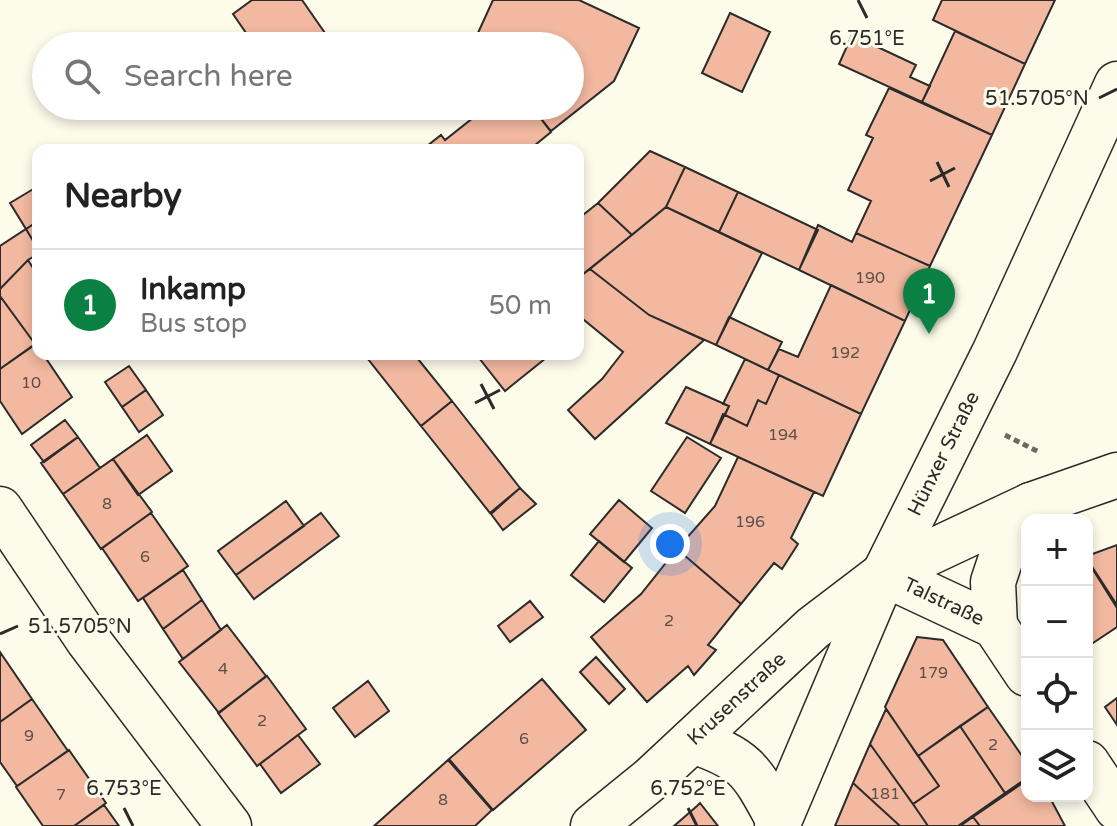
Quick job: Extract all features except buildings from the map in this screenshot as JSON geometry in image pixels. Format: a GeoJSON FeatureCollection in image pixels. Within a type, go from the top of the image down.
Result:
{"type":"FeatureCollection","features":[{"type":"Feature","properties":{"kind":"street","name":"Hünxer Straße"},"geometry":{"type":"LineString","coordinates":[[778,824],[884,574],[995,351],[1117,84]]}},
{"type":"Feature","properties":{"kind":"street"},"geometry":{"type":"LineString","coordinates":[[884,574],[1031,505],[1117,475]]}},
{"type":"Feature","properties":{"kind":"street"},"geometry":{"type":"LineString","coordinates":[[995,626],[993,582],[1008,537],[1031,505]]}},
{"type":"Feature","properties":{"kind":"street"},"geometry":{"type":"LineString","coordinates":[[0,509],[88,640],[229,826]]}},
{"type":"Feature","properties":{"kind":"street","name":"Talstraße"},"geometry":{"type":"LineString","coordinates":[[884,574],[995,626],[1021,665]]}},
{"type":"Feature","properties":{"kind":"street","name":"Krusenstraße"},"geometry":{"type":"LineString","coordinates":[[593,826],[651,779],[813,628],[884,574]]}},
{"type":"Feature","properties":{"kind":"street"},"geometry":{"type":"LineString","coordinates":[[692,741],[726,752],[753,775],[778,824]]}},
{"type":"Feature","properties":{"kind":"street"},"geometry":{"type":"LineString","coordinates":[[1093,772],[1117,808]]}},
{"type":"Feature","properties":{"kind":"place","name":"Inkamp"},"geometry":{"type":"Point","coordinates":[929,334]}}]}
